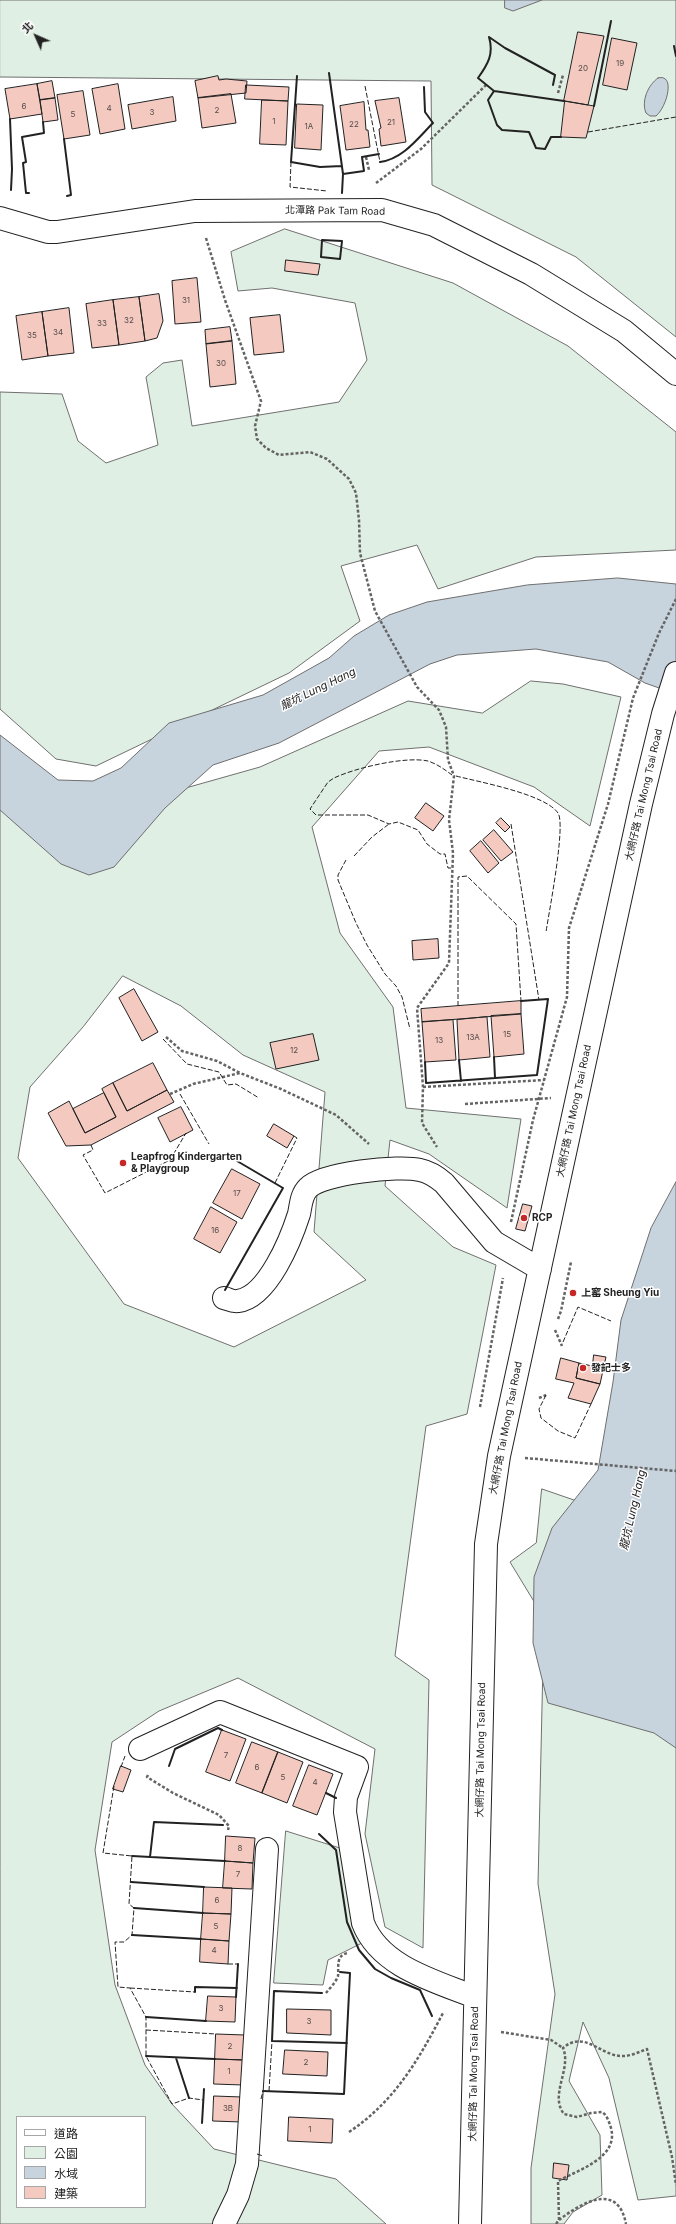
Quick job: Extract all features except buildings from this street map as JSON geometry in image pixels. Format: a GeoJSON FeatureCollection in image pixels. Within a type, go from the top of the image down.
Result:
{"type":"FeatureCollection","features":[{"type":"Feature","properties":{"kind":"street","name":"北潭路 Pak Tam Road"},"geometry":{"type":"LineString","coordinates":[[0,218],[48,232],[57,232],[195,211],[382,210],[434,225],[531,274],[624,331],[676,374]]}},
{"type":"Feature","properties":{"kind":"street","name":"大網仔路 Tai Mong Tsai Road"},"geometry":{"type":"LineString","coordinates":[[470,2224],[486,1544],[499,1456],[641,804],[662,714],[676,672]]}},
{"type":"Feature","properties":{"kind":"street"},"geometry":{"type":"LineString","coordinates":[[224,1298],[235,1301],[245,1299],[259,1288],[273,1272],[288,1240],[304,1195],[312,1185],[327,1178],[396,1168],[419,1169],[436,1176],[458,1199],[494,1242],[540,1269]]}},
{"type":"Feature","properties":{"kind":"street"},"geometry":{"type":"LineString","coordinates":[[140,1749],[220,1712],[357,1767],[346,1797],[345,1812],[363,1922],[373,1943],[388,1957],[420,1975],[475,1997]]}},
{"type":"Feature","properties":{"kind":"street"},"geometry":{"type":"LineString","coordinates":[[224,2224],[238,2195],[247,2164],[267,1849]]}},
{"type":"Feature","properties":{"kind":"path"},"geometry":{"type":"LineString","coordinates":[[558,93],[563,75]]}},
{"type":"Feature","properties":{"kind":"path"},"geometry":{"type":"LineString","coordinates":[[372,186],[415,154],[486,85]]}},
{"type":"Feature","properties":{"kind":"path"},"geometry":{"type":"LineString","coordinates":[[366,156],[369,170]]}},
{"type":"Feature","properties":{"kind":"path"},"geometry":{"type":"LineString","coordinates":[[204,232],[225,300],[261,402],[255,426],[257,439],[266,448],[279,455],[310,452],[327,459],[349,479],[356,493],[360,553],[375,611],[417,687],[439,710],[446,727],[448,760],[454,776],[449,820],[454,853],[450,963],[417,1008],[423,1087],[422,1123],[439,1150]]}},
{"type":"Feature","properties":{"kind":"path"},"geometry":{"type":"LineString","coordinates":[[633,698],[659,633],[676,599]]}},
{"type":"Feature","properties":{"kind":"path"},"geometry":{"type":"LineString","coordinates":[[166,1037],[182,1051],[217,1061],[240,1073],[281,1089],[336,1115],[396,1168]]}},
{"type":"Feature","properties":{"kind":"path"},"geometry":{"type":"LineString","coordinates":[[170,1094],[193,1084],[240,1073]]}},
{"type":"Feature","properties":{"kind":"path"},"geometry":{"type":"LineString","coordinates":[[423,1087],[544,1080]]}},
{"type":"Feature","properties":{"kind":"path"},"geometry":{"type":"LineString","coordinates":[[465,1104],[578,1096]]}},
{"type":"Feature","properties":{"kind":"path"},"geometry":{"type":"LineString","coordinates":[[556,1322],[562,1311],[571,1260]]}},
{"type":"Feature","properties":{"kind":"path"},"geometry":{"type":"LineString","coordinates":[[550,1334],[553,1328],[562,1346]]}},
{"type":"Feature","properties":{"kind":"path"},"geometry":{"type":"LineString","coordinates":[[518,1458],[594,1463],[676,1471]]}},
{"type":"Feature","properties":{"kind":"path"},"geometry":{"type":"LineString","coordinates":[[147,1777],[174,1793],[219,1815],[229,1826],[228,1830]]}},
{"type":"Feature","properties":{"kind":"path"},"geometry":{"type":"LineString","coordinates":[[326,1993],[338,1977],[337,1964],[342,1955],[348,1953],[388,1957]]}},
{"type":"Feature","properties":{"kind":"path"},"geometry":{"type":"LineString","coordinates":[[349,2132],[378,2111],[401,2084],[434,2029],[455,1989]]}},
{"type":"Feature","properties":{"kind":"path"},"geometry":{"type":"LineString","coordinates":[[499,2025],[499,2039]]}},
{"type":"Feature","properties":{"kind":"path"},"geometry":{"type":"LineString","coordinates":[[499,2032],[551,2040],[563,2048],[566,2064],[558,2100],[562,2111],[566,2116],[573,2118],[595,2112],[602,2112],[607,2116],[612,2136],[609,2148],[602,2156],[558,2181],[559,2220]]}},
{"type":"Feature","properties":{"kind":"path"},"geometry":{"type":"LineString","coordinates":[[563,2048],[569,2043],[578,2040],[614,2055],[624,2056],[647,2049],[672,2157],[676,2185]]}},
{"type":"Feature","properties":{"kind":"path"},"geometry":{"type":"LineString","coordinates":[[556,2224],[559,2220],[588,2202],[601,2199],[609,2200],[619,2206],[624,2213],[626,2224]]}},
{"type":"Feature","properties":{"kind":"green space"},"geometry":{"type":"Polygon","coordinates":[[[0,0],[676,0],[676,337],[576,257],[432,185],[431,81],[0,77],[0,0]]]}},
{"type":"Feature","properties":{"kind":"green space"},"geometry":{"type":"Polygon","coordinates":[[[285,229],[453,283],[568,346],[676,432],[676,550],[536,557],[438,589],[417,545],[341,566],[360,621],[289,673],[96,766],[56,759],[0,709],[0,392],[62,394],[78,441],[106,463],[158,445],[146,377],[163,363],[182,360],[192,426],[339,402],[367,360],[355,303],[272,288],[238,291],[231,252],[285,229]]]}},
{"type":"Feature","properties":{"kind":"green space"},"geometry":{"type":"Polygon","coordinates":[[[531,681],[563,684],[621,697],[590,826],[534,787],[429,747],[379,751],[312,827],[340,933],[393,1007],[406,1108],[521,1119],[507,1208],[429,1154],[390,1140],[385,1186],[453,1247],[496,1265],[467,1414],[426,1426],[395,1656],[429,1680],[423,1948],[385,1927],[365,1834],[375,1749],[238,1678],[159,1711],[112,1742],[95,1850],[115,1985],[145,2065],[172,2104],[214,2149],[336,2179],[386,2224],[0,2224],[0,798],[175,791],[260,767],[408,701],[482,713],[531,681]],[[123,976],[83,1027],[30,1087],[18,1158],[124,1304],[234,1347],[366,1280],[314,1232],[325,1092],[243,1055],[181,1006],[123,976]]]}},
{"type":"Feature","properties":{"kind":"green space"},"geometry":{"type":"Polygon","coordinates":[[[542,1489],[603,1510],[676,1729],[676,2196],[638,2200],[609,2078],[583,2022],[569,2081],[600,2135],[602,2195],[573,2212],[564,2224],[531,2224],[531,2168],[555,1994],[538,1884],[544,1618],[510,1562],[536,1543],[542,1489]]]}},
{"type":"Feature","properties":{"kind":"green space"},"geometry":{"type":"Polygon","coordinates":[[[286,1831],[343,1849],[364,1942],[328,1960],[323,1985],[274,1983],[286,1831]]]}},
{"type":"Feature","properties":{"kind":"water"},"geometry":{"type":"Polygon","coordinates":[[[505,0],[542,0],[513,11],[505,8],[505,0]]]}},
{"type":"Feature","properties":{"kind":"water"},"geometry":{"type":"Polygon","coordinates":[[[658,78],[664,78],[667,81],[668,92],[660,112],[656,116],[650,116],[646,113],[644,103],[645,98],[648,89],[658,78]]]}},
{"type":"Feature","properties":{"kind":"water","name":"龍坑 Lung Hang"},"geometry":{"type":"Polygon","coordinates":[[[618,578],[676,584],[676,694],[645,683],[608,662],[536,649],[457,655],[430,664],[279,743],[213,765],[165,808],[114,867],[89,875],[61,864],[0,810],[0,735],[58,780],[93,781],[121,768],[169,723],[263,695],[329,658],[354,636],[389,615],[427,602],[527,585],[618,578]]]}},
{"type":"Feature","properties":{"kind":"water","name":"龍坑 Lung Hang"},"geometry":{"type":"Polygon","coordinates":[[[676,1182],[676,1748],[654,1733],[548,1703],[533,1643],[534,1577],[552,1528],[598,1470],[613,1382],[621,1320],[651,1228],[676,1182]]]}},
{"type":"Feature","properties":{"kind":"fence"},"geometry":{"type":"LineString","coordinates":[[365,86],[380,162]]}},
{"type":"Feature","properties":{"kind":"fence"},"geometry":{"type":"LineString","coordinates":[[588,132],[676,117]]}},
{"type":"Feature","properties":{"kind":"fence"},"geometry":{"type":"LineString","coordinates":[[291,162],[290,187],[327,191]]}},
{"type":"Feature","properties":{"kind":"fence"},"geometry":{"type":"LineString","coordinates":[[451,868],[448,868],[445,854],[440,854],[427,844],[418,830],[398,822],[389,824],[368,815],[316,815],[310,809],[328,782],[354,770],[380,764],[418,760],[428,761],[452,775]]}},
{"type":"Feature","properties":{"kind":"fence"},"geometry":{"type":"LineString","coordinates":[[456,776],[495,785],[540,800],[551,806],[558,813],[560,821],[559,851],[546,932]]}},
{"type":"Feature","properties":{"kind":"fence"},"geometry":{"type":"LineString","coordinates":[[354,856],[372,837],[389,824]]}},
{"type":"Feature","properties":{"kind":"fence"},"geometry":{"type":"LineString","coordinates":[[511,824],[539,1000]]}},
{"type":"Feature","properties":{"kind":"fence"},"geometry":{"type":"LineString","coordinates":[[346,860],[338,875],[338,880],[367,945],[385,974],[396,986],[402,997],[410,1029]]}},
{"type":"Feature","properties":{"kind":"fence"},"geometry":{"type":"LineString","coordinates":[[458,1006],[458,877],[467,876],[516,924],[521,1001]]}},
{"type":"Feature","properties":{"kind":"fence"},"geometry":{"type":"LineString","coordinates":[[163,1039],[187,1064],[219,1072],[227,1085],[236,1084],[259,1098]]}},
{"type":"Feature","properties":{"kind":"fence"},"geometry":{"type":"LineString","coordinates":[[180,1094],[209,1144]]}},
{"type":"Feature","properties":{"kind":"fence"},"geometry":{"type":"LineString","coordinates":[[91,1145],[93,1150],[83,1155],[105,1193],[170,1160],[186,1133]]}},
{"type":"Feature","properties":{"kind":"fence"},"geometry":{"type":"LineString","coordinates":[[275,1183],[297,1138],[294,1136]]}},
{"type":"Feature","properties":{"kind":"fence"},"geometry":{"type":"LineString","coordinates":[[563,1342],[578,1307],[611,1321]]}},
{"type":"Feature","properties":{"kind":"fence"},"geometry":{"type":"LineString","coordinates":[[546,1395],[539,1409],[541,1418],[558,1431],[575,1438],[591,1404]]}},
{"type":"Feature","properties":{"kind":"fence"},"geometry":{"type":"LineString","coordinates":[[121,1767],[125,1756]]}},
{"type":"Feature","properties":{"kind":"fence"},"geometry":{"type":"LineString","coordinates":[[114,1786],[103,1853],[132,1856],[129,1904],[134,1908],[132,1935],[124,1942],[115,1942],[118,1987],[130,1988],[146,2017],[146,2056],[172,2104],[189,2098],[203,2100]]}},
{"type":"Feature","properties":{"kind":"fence"},"geometry":{"type":"LineString","coordinates":[[228,1964],[238,1964]]}},
{"type":"Feature","properties":{"kind":"fence"},"geometry":{"type":"LineString","coordinates":[[130,1988],[195,1992]]}},
{"type":"Feature","properties":{"kind":"fence"},"geometry":{"type":"LineString","coordinates":[[146,2030],[216,2034]]}},
{"type":"Feature","properties":{"kind":"fence"},"geometry":{"type":"LineString","coordinates":[[269,2091],[272,2041]]}},
{"type":"Feature","properties":{"kind":"fence"},"geometry":{"type":"LineString","coordinates":[[261,2099],[263,2091]]}},
{"type":"Feature","properties":{"kind":"fence"},"geometry":{"type":"LineString","coordinates":[[257,2154],[263,2156]]}},
{"type":"Feature","properties":{"kind":"wall"},"geometry":{"type":"LineString","coordinates":[[594,106],[611,21]]}},
{"type":"Feature","properties":{"kind":"wall"},"geometry":{"type":"LineString","coordinates":[[489,37],[505,48],[555,75],[553,85]]}},
{"type":"Feature","properties":{"kind":"wall"},"geometry":{"type":"LineString","coordinates":[[489,37],[491,49],[489,59],[478,78],[494,91]]}},
{"type":"Feature","properties":{"kind":"wall"},"geometry":{"type":"LineString","coordinates":[[674,46],[676,56]]}},
{"type":"Feature","properties":{"kind":"wall"},"geometry":{"type":"LineString","coordinates":[[329,73],[343,174],[364,171],[362,157],[379,154]]}},
{"type":"Feature","properties":{"kind":"wall"},"geometry":{"type":"LineString","coordinates":[[297,76],[291,162],[320,167],[342,166]]}},
{"type":"Feature","properties":{"kind":"wall"},"geometry":{"type":"LineString","coordinates":[[380,162],[396,157],[410,147],[433,123],[425,112],[424,87]]}},
{"type":"Feature","properties":{"kind":"wall"},"geometry":{"type":"LineString","coordinates":[[561,137],[551,137],[545,149],[536,148],[529,132],[502,130],[497,125],[488,100],[494,91],[564,101]]}},
{"type":"Feature","properties":{"kind":"wall"},"geometry":{"type":"LineString","coordinates":[[10,119],[12,169],[11,190]]}},
{"type":"Feature","properties":{"kind":"wall"},"geometry":{"type":"LineString","coordinates":[[29,193],[26,193],[23,163],[26,162],[22,137],[44,133],[43,122]]}},
{"type":"Feature","properties":{"kind":"wall"},"geometry":{"type":"LineString","coordinates":[[64,139],[71,195],[67,196]]}},
{"type":"Feature","properties":{"kind":"wall"},"geometry":{"type":"LineString","coordinates":[[342,193],[343,174]]}},
{"type":"Feature","properties":{"kind":"wall"},"geometry":{"type":"LineString","coordinates":[[322,240],[342,241],[340,259],[321,257],[322,240]]}},
{"type":"Feature","properties":{"kind":"wall"},"geometry":{"type":"LineString","coordinates":[[425,1062],[426,1083],[537,1075],[548,999],[521,1001]]}},
{"type":"Feature","properties":{"kind":"wall"},"geometry":{"type":"LineString","coordinates":[[494,1057],[495,1078]]}},
{"type":"Feature","properties":{"kind":"wall"},"geometry":{"type":"LineString","coordinates":[[459,1060],[461,1081]]}},
{"type":"Feature","properties":{"kind":"wall"},"geometry":{"type":"LineString","coordinates":[[225,1290],[283,1188],[237,1161]]}},
{"type":"Feature","properties":{"kind":"wall"},"geometry":{"type":"LineString","coordinates":[[169,1766],[175,1749],[218,1728],[222,1730]]}},
{"type":"Feature","properties":{"kind":"wall"},"geometry":{"type":"LineString","coordinates":[[326,1793],[336,1798]]}},
{"type":"Feature","properties":{"kind":"wall"},"geometry":{"type":"LineString","coordinates":[[150,1857],[154,1822],[223,1825]]}},
{"type":"Feature","properties":{"kind":"wall"},"geometry":{"type":"LineString","coordinates":[[319,1834],[336,1850],[347,1922],[359,1950],[375,1969],[391,1978],[420,1990],[432,2016]]}},
{"type":"Feature","properties":{"kind":"wall"},"geometry":{"type":"LineString","coordinates":[[132,1856],[225,1861]]}},
{"type":"Feature","properties":{"kind":"wall"},"geometry":{"type":"LineString","coordinates":[[131,1882],[204,1887]]}},
{"type":"Feature","properties":{"kind":"wall"},"geometry":{"type":"LineString","coordinates":[[134,1908],[203,1913]]}},
{"type":"Feature","properties":{"kind":"wall"},"geometry":{"type":"LineString","coordinates":[[132,1935],[201,1939]]}},
{"type":"Feature","properties":{"kind":"wall"},"geometry":{"type":"LineString","coordinates":[[236,1997],[238,1964]]}},
{"type":"Feature","properties":{"kind":"wall"},"geometry":{"type":"LineString","coordinates":[[263,2091],[344,2094],[350,1973],[340,1972]]}},
{"type":"Feature","properties":{"kind":"wall"},"geometry":{"type":"LineString","coordinates":[[195,1992],[195,1987],[237,1988]]}},
{"type":"Feature","properties":{"kind":"wall"},"geometry":{"type":"LineString","coordinates":[[322,1993],[274,1991],[272,2041],[347,2043]]}},
{"type":"Feature","properties":{"kind":"wall"},"geometry":{"type":"LineString","coordinates":[[146,2017],[206,2021]]}},
{"type":"Feature","properties":{"kind":"wall"},"geometry":{"type":"LineString","coordinates":[[146,2056],[215,2059]]}},
{"type":"Feature","properties":{"kind":"wall"},"geometry":{"type":"LineString","coordinates":[[176,2058],[189,2098]]}},
{"type":"Feature","properties":{"kind":"wall"},"geometry":{"type":"LineString","coordinates":[[202,2123],[204,2089]]}},
{"type":"Feature","properties":{"kind":"place","name":"Leapfrog Kindergarten & Playgroup"},"geometry":{"type":"Point","coordinates":[123,1163]}},
{"type":"Feature","properties":{"kind":"place","name":"RCP"},"geometry":{"type":"Point","coordinates":[524,1218]}},
{"type":"Feature","properties":{"kind":"place","name":"上窰 Sheung Yiu"},"geometry":{"type":"Point","coordinates":[573,1293]}},
{"type":"Feature","properties":{"kind":"place","name":"發記士多"},"geometry":{"type":"Point","coordinates":[583,1368]}}]}
